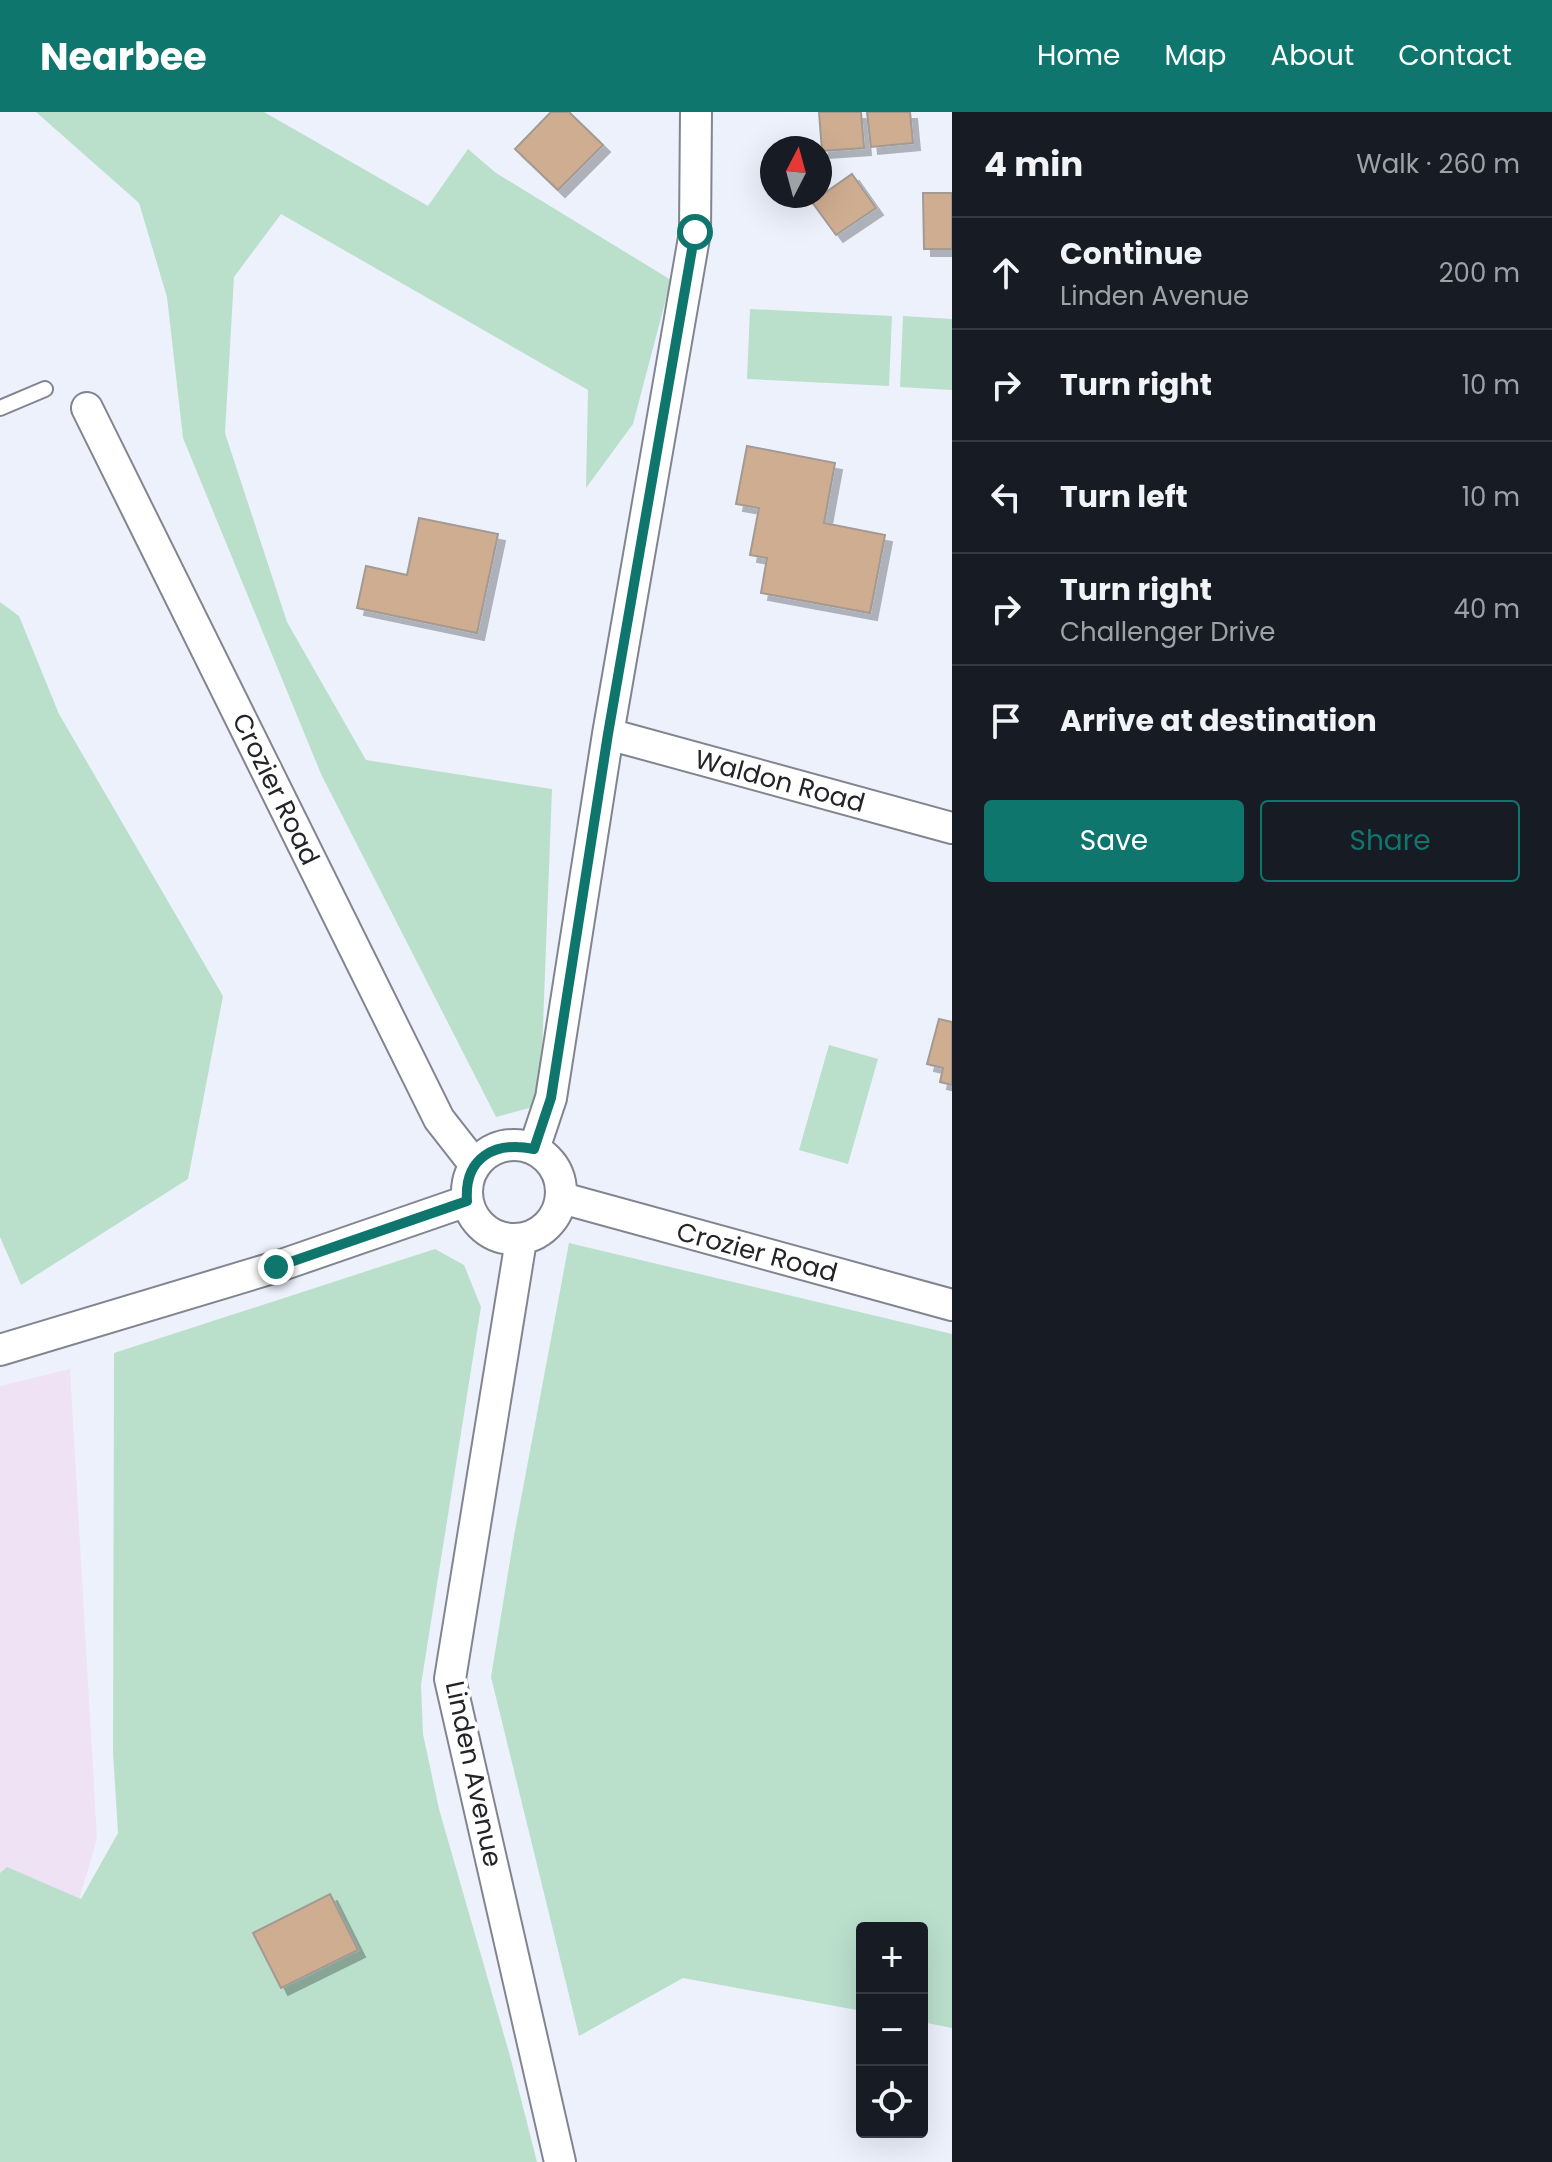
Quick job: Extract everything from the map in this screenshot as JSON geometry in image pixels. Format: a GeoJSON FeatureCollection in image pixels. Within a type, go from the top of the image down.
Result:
{"type":"FeatureCollection","features":[{"type":"Feature","properties":{"kind":"street"},"geometry":{"type":"LineString","coordinates":[[534,1149],[551,1098],[608,734],[695,232],[696,112]]}},
{"type":"Feature","properties":{"kind":"street","name":"Crozier Road"},"geometry":{"type":"LineString","coordinates":[[87,408],[439,1119],[475,1165]]}},
{"type":"Feature","properties":{"kind":"street","name":"Waldon Road"},"geometry":{"type":"LineString","coordinates":[[608,734],[952,828]]}},
{"type":"Feature","properties":{"kind":"street"},"geometry":{"type":"LineString","coordinates":[[513,1144],[534,1149],[550,1161],[560,1178],[562,1198],[555,1218],[540,1233],[521,1240],[496,1237],[477,1223],[467,1201],[466,1188],[475,1165],[491,1150],[513,1144]]}},
{"type":"Feature","properties":{"kind":"street","name":"Crozier Road"},"geometry":{"type":"LineString","coordinates":[[562,1198],[952,1305]]}},
{"type":"Feature","properties":{"kind":"street"},"geometry":{"type":"LineString","coordinates":[[0,1350],[276,1267],[467,1201]]}},
{"type":"Feature","properties":{"kind":"street","name":"Linden Avenue"},"geometry":{"type":"LineString","coordinates":[[521,1240],[450,1679],[560,2162]]}},
{"type":"Feature","properties":{"kind":"lane"},"geometry":{"type":"LineString","coordinates":[[0,408],[45,389]]}},
{"type":"Feature","properties":{"kind":"shaded area"},"geometry":{"type":"Polygon","coordinates":[[[70,1369],[97,1839],[70,1930],[0,1908],[0,1386],[70,1369]]]}},
{"type":"Feature","properties":{"kind":"green space"},"geometry":{"type":"Polygon","coordinates":[[[36,112],[264,112],[428,206],[468,149],[496,173],[671,280],[633,424],[586,488],[588,390],[281,214],[234,277],[225,433],[287,622],[366,760],[552,789],[540,1105],[496,1117],[321,774],[183,438],[167,297],[139,203],[36,112]]]}},
{"type":"Feature","properties":{"kind":"green space"},"geometry":{"type":"Polygon","coordinates":[[[750,309],[892,316],[889,386],[747,379],[750,309]]]}},
{"type":"Feature","properties":{"kind":"green space"},"geometry":{"type":"Polygon","coordinates":[[[903,316],[952,319],[952,390],[900,387],[903,316]]]}},
{"type":"Feature","properties":{"kind":"green space"},"geometry":{"type":"Polygon","coordinates":[[[0,602],[19,616],[59,714],[223,996],[188,1179],[21,1285],[0,1237],[0,602]]]}},
{"type":"Feature","properties":{"kind":"green space"},"geometry":{"type":"Polygon","coordinates":[[[829,1045],[878,1059],[848,1164],[799,1150],[829,1045]]]}},
{"type":"Feature","properties":{"kind":"green space"},"geometry":{"type":"Polygon","coordinates":[[[569,1243],[952,1334],[952,2028],[928,2023],[928,1922],[856,1922],[856,2010],[683,1978],[579,2036],[491,1677],[569,1243]]]}},
{"type":"Feature","properties":{"kind":"green space"},"geometry":{"type":"Polygon","coordinates":[[[435,1249],[464,1265],[481,1307],[421,1685],[423,1734],[439,1809],[537,2162],[0,2162],[0,1873],[7,1867],[81,1899],[118,1833],[113,1752],[114,1353],[435,1249]]]}},
{"type":"Feature","properties":{"kind":"building"},"geometry":{"type":"Polygon","coordinates":[[[551,112],[569,112],[603,145],[558,190],[515,149],[551,112]]]}},
{"type":"Feature","properties":{"kind":"building"},"geometry":{"type":"Polygon","coordinates":[[[819,112],[861,112],[864,148],[832,150],[832,136],[821,136],[819,112]]]}},
{"type":"Feature","properties":{"kind":"building"},"geometry":{"type":"Polygon","coordinates":[[[867,112],[910,112],[913,143],[871,147],[867,112]]]}},
{"type":"Feature","properties":{"kind":"building"},"geometry":{"type":"Polygon","coordinates":[[[852,174],[876,208],[836,235],[816,208],[832,208],[832,188],[852,174]]]}},
{"type":"Feature","properties":{"kind":"building"},"geometry":{"type":"Polygon","coordinates":[[[923,193],[952,193],[952,249],[924,249],[923,193]]]}},
{"type":"Feature","properties":{"kind":"building"},"geometry":{"type":"Polygon","coordinates":[[[747,446],[835,463],[824,523],[885,535],[870,613],[761,593],[767,558],[750,555],[759,508],[736,504],[747,446]]]}},
{"type":"Feature","properties":{"kind":"building"},"geometry":{"type":"Polygon","coordinates":[[[419,518],[498,534],[477,633],[357,608],[366,566],[407,575],[419,518]]]}},
{"type":"Feature","properties":{"kind":"building"},"geometry":{"type":"Polygon","coordinates":[[[939,1019],[952,1022],[952,1085],[940,1082],[943,1068],[927,1064],[939,1019]]]}},
{"type":"Feature","properties":{"kind":"building"},"geometry":{"type":"Polygon","coordinates":[[[330,1894],[358,1950],[281,1988],[253,1933],[330,1894]]]}},
{"type":"Feature","properties":{"kind":"route"},"geometry":{"type":"LineString","coordinates":[[276,1267],[467,1201],[469,1176],[475,1165],[491,1150],[513,1144],[534,1149],[551,1098],[608,734],[695,232]]}}]}
